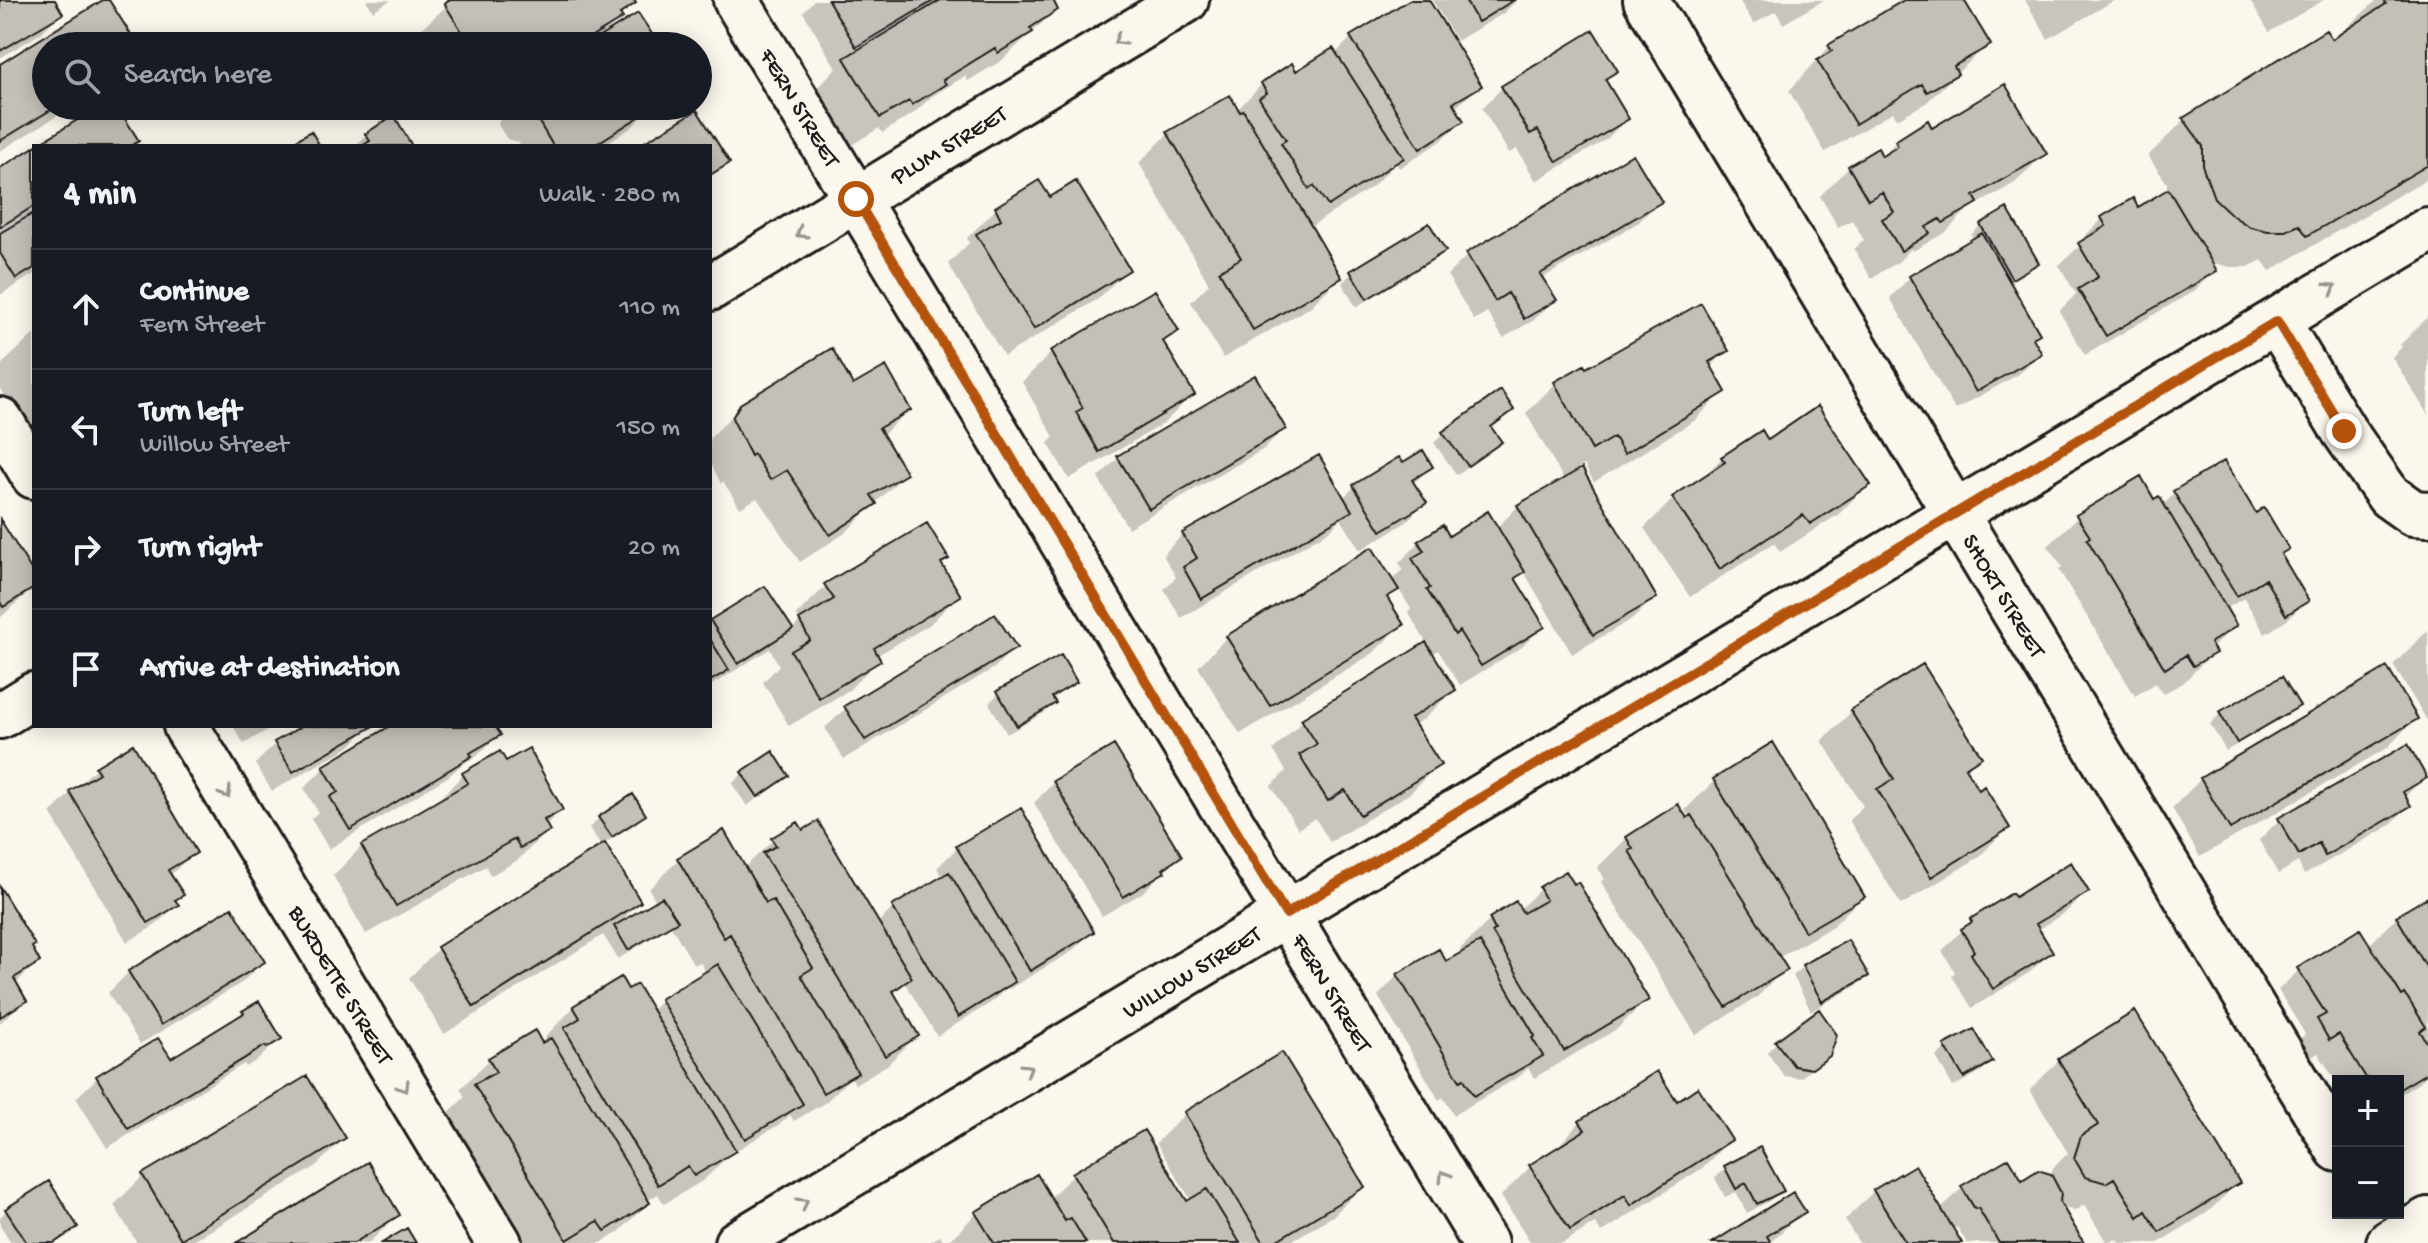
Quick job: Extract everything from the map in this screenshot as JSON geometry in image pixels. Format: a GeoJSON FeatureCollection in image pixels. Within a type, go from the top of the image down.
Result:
{"type":"FeatureCollection","features":[{"type":"Feature","properties":{"kind":"street","name":"FERN STREET"},"geometry":{"type":"LineString","coordinates":[[736,0],[1485,1243]]}},
{"type":"Feature","properties":{"kind":"street","name":"PLUM STREET"},"geometry":{"type":"LineString","coordinates":[[712,287],[1186,0]]}},
{"type":"Feature","properties":{"kind":"street","name":"SHORT STREET"},"geometry":{"type":"LineString","coordinates":[[1646,0],[2337,1147]]}},
{"type":"Feature","properties":{"kind":"street","name":"WILLOW STREET"},"geometry":{"type":"LineString","coordinates":[[737,1243],[2428,230]]}},
{"type":"Feature","properties":{"kind":"street"},"geometry":{"type":"LineString","coordinates":[[2277,321],[2344,431],[2389,496],[2413,513],[2428,514]]}},
{"type":"Feature","properties":{"kind":"street"},"geometry":{"type":"LineString","coordinates":[[0,420],[32,473]]}},
{"type":"Feature","properties":{"kind":"street"},"geometry":{"type":"LineString","coordinates":[[0,716],[32,696]]}},
{"type":"Feature","properties":{"kind":"street","name":"BURDETTE STREET"},"geometry":{"type":"LineString","coordinates":[[187,728],[499,1243]]}},
{"type":"Feature","properties":{"kind":"building"},"geometry":{"type":"Polygon","coordinates":[[[0,0],[55,0],[63,14],[0,51],[0,0]]]}},
{"type":"Feature","properties":{"kind":"building"},"geometry":{"type":"Polygon","coordinates":[[[103,0],[109,0],[129,32],[52,32],[103,0]]]}},
{"type":"Feature","properties":{"kind":"building"},"geometry":{"type":"Polygon","coordinates":[[[449,0],[634,0],[636,3],[620,14],[623,18],[600,32],[462,32],[444,3],[449,0]]]}},
{"type":"Feature","properties":{"kind":"building"},"geometry":{"type":"Polygon","coordinates":[[[828,0],[935,0],[856,47],[828,0]]]}},
{"type":"Feature","properties":{"kind":"building"},"geometry":{"type":"Polygon","coordinates":[[[941,0],[1053,0],[1058,10],[1030,28],[1033,32],[998,53],[995,48],[943,80],[946,84],[912,105],[909,101],[880,118],[844,58],[941,0]]]}},
{"type":"Feature","properties":{"kind":"building"},"geometry":{"type":"Polygon","coordinates":[[[1409,0],[1429,0],[1482,86],[1453,103],[1464,121],[1420,149],[1350,36],[1409,0]]]}},
{"type":"Feature","properties":{"kind":"building"},"geometry":{"type":"Polygon","coordinates":[[[1465,0],[1514,0],[1478,22],[1465,0]]]}},
{"type":"Feature","properties":{"kind":"building"},"geometry":{"type":"Polygon","coordinates":[[[1904,0],[1964,0],[1991,45],[1954,66],[1958,74],[1927,92],[1922,84],[1855,124],[1817,60],[1832,51],[1828,45],[1904,0]]]}},
{"type":"Feature","properties":{"kind":"building"},"geometry":{"type":"Polygon","coordinates":[[[2384,0],[2428,0],[2428,165],[2307,236],[2299,225],[2286,231],[2250,227],[2214,198],[2203,168],[2203,146],[2183,118],[2326,30],[2332,39],[2386,4],[2384,0]]]}},
{"type":"Feature","properties":{"kind":"building"},"geometry":{"type":"Polygon","coordinates":[[[638,13],[651,32],[607,32],[638,13]]]}},
{"type":"Feature","properties":{"kind":"building"},"geometry":{"type":"Polygon","coordinates":[[[1593,30],[1618,71],[1605,79],[1629,119],[1557,162],[1538,130],[1530,134],[1501,86],[1593,30]]]}},
{"type":"Feature","properties":{"kind":"building"},"geometry":{"type":"Polygon","coordinates":[[[32,44],[34,120],[0,141],[0,64],[32,44]]]}},
{"type":"Feature","properties":{"kind":"building"},"geometry":{"type":"Polygon","coordinates":[[[1333,48],[1404,158],[1328,206],[1314,186],[1309,189],[1281,143],[1286,140],[1259,98],[1267,93],[1261,83],[1292,63],[1296,71],[1333,48]]]}},
{"type":"Feature","properties":{"kind":"building"},"geometry":{"type":"Polygon","coordinates":[[[2005,84],[2047,154],[1974,196],[1978,203],[1943,223],[1940,219],[1926,227],[1930,233],[1901,251],[1882,219],[1894,212],[1882,192],[1868,200],[1848,166],[1878,148],[1882,156],[1898,146],[1895,141],[1928,120],[1932,128],[2005,84]]]}},
{"type":"Feature","properties":{"kind":"building"},"geometry":{"type":"Polygon","coordinates":[[[1230,95],[1240,112],[1243,110],[1342,278],[1253,330],[1219,271],[1241,258],[1167,132],[1230,95]]]}},
{"type":"Feature","properties":{"kind":"building"},"geometry":{"type":"Polygon","coordinates":[[[77,120],[126,120],[139,141],[134,144],[38,144],[77,120]]]}},
{"type":"Feature","properties":{"kind":"building"},"geometry":{"type":"Polygon","coordinates":[[[386,120],[397,120],[411,144],[365,144],[370,141],[365,134],[386,120]]]}},
{"type":"Feature","properties":{"kind":"building"},"geometry":{"type":"Polygon","coordinates":[[[532,120],[634,120],[596,144],[552,144],[539,122],[532,120]]]}},
{"type":"Feature","properties":{"kind":"building"},"geometry":{"type":"Polygon","coordinates":[[[681,120],[703,120],[730,163],[712,174],[712,144],[641,144],[681,120]]]}},
{"type":"Feature","properties":{"kind":"building"},"geometry":{"type":"Polygon","coordinates":[[[311,131],[319,144],[290,144],[311,131]]]}},
{"type":"Feature","properties":{"kind":"building"},"geometry":{"type":"Polygon","coordinates":[[[32,148],[32,207],[0,227],[0,168],[32,148]]]}},
{"type":"Feature","properties":{"kind":"building"},"geometry":{"type":"Polygon","coordinates":[[[1633,154],[1662,202],[1540,274],[1557,300],[1524,319],[1508,293],[1495,301],[1466,253],[1633,154]]]}},
{"type":"Feature","properties":{"kind":"building"},"geometry":{"type":"Polygon","coordinates":[[[1039,180],[1050,197],[1076,181],[1130,270],[1034,329],[976,234],[1001,219],[995,207],[1039,180]]]}},
{"type":"Feature","properties":{"kind":"building"},"geometry":{"type":"Polygon","coordinates":[[[2168,189],[2217,271],[2106,336],[2078,289],[2098,277],[2078,243],[2106,226],[2101,217],[2133,198],[2138,207],[2168,189]]]}},
{"type":"Feature","properties":{"kind":"building"},"geometry":{"type":"Polygon","coordinates":[[[2007,208],[2039,263],[2012,279],[1980,224],[2007,208]]]}},
{"type":"Feature","properties":{"kind":"building"},"geometry":{"type":"Polygon","coordinates":[[[32,214],[32,269],[16,279],[0,253],[0,233],[32,214]]]}},
{"type":"Feature","properties":{"kind":"building"},"geometry":{"type":"Polygon","coordinates":[[[1429,223],[1446,251],[1367,299],[1350,271],[1429,223]]]}},
{"type":"Feature","properties":{"kind":"building"},"geometry":{"type":"Polygon","coordinates":[[[1982,233],[2040,334],[2033,338],[2042,354],[1976,392],[1909,276],[1982,233]]]}},
{"type":"Feature","properties":{"kind":"building"},"geometry":{"type":"Polygon","coordinates":[[[1155,290],[1179,331],[1163,341],[1195,395],[1099,452],[1076,412],[1083,408],[1050,351],[1155,290]]]}},
{"type":"Feature","properties":{"kind":"building"},"geometry":{"type":"Polygon","coordinates":[[[1701,303],[1729,351],[1709,362],[1726,392],[1624,454],[1614,437],[1592,450],[1554,382],[1584,365],[1586,368],[1701,303]]]}},
{"type":"Feature","properties":{"kind":"building"},"geometry":{"type":"Polygon","coordinates":[[[832,348],[853,385],[886,366],[911,410],[879,428],[907,474],[871,495],[877,504],[830,535],[787,470],[770,480],[754,454],[751,456],[732,418],[740,404],[832,348]]]}},
{"type":"Feature","properties":{"kind":"building"},"geometry":{"type":"Polygon","coordinates":[[[1255,375],[1286,429],[1149,509],[1117,456],[1255,375]]]}},
{"type":"Feature","properties":{"kind":"building"},"geometry":{"type":"Polygon","coordinates":[[[1501,390],[1514,410],[1491,427],[1502,442],[1468,466],[1442,432],[1501,390]]]}},
{"type":"Feature","properties":{"kind":"building"},"geometry":{"type":"Polygon","coordinates":[[[1818,406],[1871,485],[1810,524],[1803,515],[1720,569],[1672,497],[1725,462],[1721,457],[1762,430],[1768,440],[1818,406]]]}},
{"type":"Feature","properties":{"kind":"building"},"geometry":{"type":"Polygon","coordinates":[[[1423,450],[1433,467],[1412,480],[1427,503],[1381,531],[1353,485],[1399,457],[1403,462],[1423,450]]]}},
{"type":"Feature","properties":{"kind":"building"},"geometry":{"type":"Polygon","coordinates":[[[1319,455],[1352,511],[1201,599],[1183,567],[1197,558],[1182,533],[1319,455]]]}},
{"type":"Feature","properties":{"kind":"building"},"geometry":{"type":"Polygon","coordinates":[[[2224,461],[2256,513],[2264,507],[2289,549],[2281,554],[2309,601],[2286,615],[2265,579],[2237,596],[2173,491],[2224,461]]]}},
{"type":"Feature","properties":{"kind":"building"},"geometry":{"type":"Polygon","coordinates":[[[1582,468],[1657,598],[1593,635],[1517,505],[1582,468]]]}},
{"type":"Feature","properties":{"kind":"building"},"geometry":{"type":"Polygon","coordinates":[[[2141,476],[2154,499],[2159,496],[2237,626],[2210,643],[2216,653],[2193,666],[2186,655],[2165,669],[2087,539],[2090,537],[2076,515],[2141,476]]]}},
{"type":"Feature","properties":{"kind":"building"},"geometry":{"type":"Polygon","coordinates":[[[1488,511],[1525,572],[1515,578],[1545,627],[1481,666],[1459,631],[1455,635],[1427,590],[1430,588],[1412,558],[1424,551],[1418,541],[1443,525],[1449,536],[1488,511]]]}},
{"type":"Feature","properties":{"kind":"building"},"geometry":{"type":"Polygon","coordinates":[[[0,519],[32,571],[32,589],[3,607],[0,602],[0,519]]]}},
{"type":"Feature","properties":{"kind":"building"},"geometry":{"type":"Polygon","coordinates":[[[927,523],[949,559],[941,563],[961,596],[874,648],[881,661],[819,698],[791,651],[810,640],[799,620],[834,599],[824,584],[927,523]]]}},
{"type":"Feature","properties":{"kind":"building"},"geometry":{"type":"Polygon","coordinates":[[[1372,547],[1399,590],[1387,597],[1404,625],[1270,706],[1226,636],[1372,547]]]}},
{"type":"Feature","properties":{"kind":"building"},"geometry":{"type":"Polygon","coordinates":[[[765,586],[793,629],[738,664],[712,619],[765,586]]]}},
{"type":"Feature","properties":{"kind":"building"},"geometry":{"type":"Polygon","coordinates":[[[995,614],[1017,648],[865,740],[844,706],[995,614]]]}},
{"type":"Feature","properties":{"kind":"building"},"geometry":{"type":"Polygon","coordinates":[[[712,642],[729,670],[712,680],[712,642]]]}},
{"type":"Feature","properties":{"kind":"building"},"geometry":{"type":"Polygon","coordinates":[[[1426,642],[1456,690],[1411,718],[1441,765],[1360,815],[1345,790],[1328,801],[1299,755],[1317,744],[1301,719],[1426,642]]]}},
{"type":"Feature","properties":{"kind":"building"},"geometry":{"type":"Polygon","coordinates":[[[1061,655],[1077,682],[1052,697],[1056,703],[1017,726],[997,691],[1061,655]]]}},
{"type":"Feature","properties":{"kind":"building"},"geometry":{"type":"Polygon","coordinates":[[[1923,664],[1982,757],[1965,768],[1979,790],[1984,786],[2010,828],[1931,877],[1877,789],[1894,779],[1850,710],[1923,664]]]}},
{"type":"Feature","properties":{"kind":"building"},"geometry":{"type":"Polygon","coordinates":[[[2387,667],[2418,719],[2230,829],[2200,778],[2387,667]]]}},
{"type":"Feature","properties":{"kind":"building"},"geometry":{"type":"Polygon","coordinates":[[[2282,676],[2300,706],[2237,743],[2219,712],[2282,676]]]}},
{"type":"Feature","properties":{"kind":"building"},"geometry":{"type":"Polygon","coordinates":[[[298,728],[370,728],[293,772],[274,742],[298,728]]]}},
{"type":"Feature","properties":{"kind":"building"},"geometry":{"type":"Polygon","coordinates":[[[387,728],[496,728],[501,735],[350,830],[330,797],[338,792],[323,766],[387,728]]]}},
{"type":"Feature","properties":{"kind":"building"},"geometry":{"type":"Polygon","coordinates":[[[1773,742],[1865,897],[1805,932],[1713,779],[1773,742]]]}},
{"type":"Feature","properties":{"kind":"building"},"geometry":{"type":"Polygon","coordinates":[[[133,744],[197,853],[168,870],[184,895],[175,900],[179,905],[148,923],[69,791],[99,773],[95,767],[133,744]]]}},
{"type":"Feature","properties":{"kind":"building"},"geometry":{"type":"Polygon","coordinates":[[[2408,744],[2427,778],[2403,792],[2411,806],[2325,856],[2319,843],[2299,855],[2278,818],[2408,744]]]}},
{"type":"Feature","properties":{"kind":"building"},"geometry":{"type":"Polygon","coordinates":[[[1114,745],[1182,856],[1163,869],[1165,872],[1123,897],[1053,781],[1114,745]]]}},
{"type":"Feature","properties":{"kind":"building"},"geometry":{"type":"Polygon","coordinates":[[[529,748],[563,810],[544,820],[550,831],[520,848],[515,839],[396,906],[361,845],[468,783],[462,773],[500,751],[506,761],[529,748]]]}},
{"type":"Feature","properties":{"kind":"building"},"geometry":{"type":"Polygon","coordinates":[[[773,751],[789,776],[758,797],[741,772],[773,751]]]}},
{"type":"Feature","properties":{"kind":"building"},"geometry":{"type":"Polygon","coordinates":[[[633,794],[646,815],[612,837],[598,817],[633,794]]]}},
{"type":"Feature","properties":{"kind":"building"},"geometry":{"type":"Polygon","coordinates":[[[1678,804],[1687,818],[1691,815],[1788,970],[1726,1007],[1629,851],[1633,849],[1626,837],[1678,804]]]}},
{"type":"Feature","properties":{"kind":"building"},"geometry":{"type":"Polygon","coordinates":[[[1021,808],[1094,932],[1030,971],[956,846],[1021,808]]]}},
{"type":"Feature","properties":{"kind":"building"},"geometry":{"type":"Polygon","coordinates":[[[818,821],[912,978],[893,991],[919,1036],[885,1056],[763,853],[776,846],[771,838],[798,822],[803,830],[818,821]]]}},
{"type":"Feature","properties":{"kind":"building"},"geometry":{"type":"Polygon","coordinates":[[[724,830],[766,903],[773,900],[813,968],[801,975],[858,1073],[823,1093],[730,934],[724,938],[677,858],[724,830]]]}},
{"type":"Feature","properties":{"kind":"building"},"geometry":{"type":"Polygon","coordinates":[[[605,843],[641,902],[474,1007],[437,947],[605,843]]]}},
{"type":"Feature","properties":{"kind":"building"},"geometry":{"type":"Polygon","coordinates":[[[2071,862],[2089,892],[2036,924],[2053,952],[1993,989],[1971,954],[1974,951],[1961,929],[1972,922],[1970,919],[2012,893],[2015,897],[2071,862]]]}},
{"type":"Feature","properties":{"kind":"building"},"geometry":{"type":"Polygon","coordinates":[[[1566,871],[1574,884],[1578,882],[1649,1000],[1564,1051],[1492,932],[1495,930],[1489,918],[1516,901],[1523,913],[1546,900],[1539,887],[1566,871]]]}},
{"type":"Feature","properties":{"kind":"building"},"geometry":{"type":"Polygon","coordinates":[[[949,872],[1015,982],[958,1017],[892,906],[949,872]]]}},
{"type":"Feature","properties":{"kind":"building"},"geometry":{"type":"Polygon","coordinates":[[[0,887],[35,945],[32,947],[40,962],[14,978],[27,1001],[0,1017],[0,887]]]}},
{"type":"Feature","properties":{"kind":"building"},"geometry":{"type":"Polygon","coordinates":[[[662,897],[678,921],[628,950],[614,926],[662,897]]]}},
{"type":"Feature","properties":{"kind":"building"},"geometry":{"type":"Polygon","coordinates":[[[2428,897],[2428,970],[2396,916],[2428,897]]]}},
{"type":"Feature","properties":{"kind":"building"},"geometry":{"type":"Polygon","coordinates":[[[232,907],[265,962],[161,1025],[128,971],[232,907]]]}},
{"type":"Feature","properties":{"kind":"building"},"geometry":{"type":"Polygon","coordinates":[[[2360,929],[2402,996],[2405,994],[2426,1027],[2420,1031],[2428,1044],[2428,1072],[2404,1086],[2404,1075],[2364,1075],[2339,1034],[2329,1040],[2317,1019],[2326,1014],[2297,968],[2360,929]]]}},
{"type":"Feature","properties":{"kind":"building"},"geometry":{"type":"Polygon","coordinates":[[[1848,940],[1869,976],[1822,1002],[1802,965],[1848,940]]]}},
{"type":"Feature","properties":{"kind":"building"},"geometry":{"type":"Polygon","coordinates":[[[1480,942],[1535,1036],[1532,1038],[1543,1056],[1474,1096],[1464,1079],[1460,1081],[1397,974],[1439,949],[1446,961],[1480,942]]]}},
{"type":"Feature","properties":{"kind":"building"},"geometry":{"type":"Polygon","coordinates":[[[718,964],[803,1104],[745,1139],[660,999],[718,964]]]}},
{"type":"Feature","properties":{"kind":"building"},"geometry":{"type":"Polygon","coordinates":[[[621,977],[628,989],[637,984],[736,1151],[694,1176],[688,1166],[658,1185],[564,1028],[580,1018],[573,1006],[621,977]]]}},
{"type":"Feature","properties":{"kind":"building"},"geometry":{"type":"Polygon","coordinates":[[[259,1001],[282,1039],[267,1048],[265,1046],[128,1129],[96,1076],[158,1038],[171,1058],[259,1001]]]}},
{"type":"Feature","properties":{"kind":"building"},"geometry":{"type":"Polygon","coordinates":[[[1819,1009],[1837,1035],[1830,1056],[1812,1069],[1794,1066],[1775,1041],[1819,1009]]]}},
{"type":"Feature","properties":{"kind":"building"},"geometry":{"type":"Polygon","coordinates":[[[2135,1011],[2240,1183],[2159,1232],[2146,1211],[2138,1217],[2114,1178],[2106,1183],[2085,1177],[2074,1158],[2081,1136],[2098,1125],[2058,1059],[2135,1011]]]}},
{"type":"Feature","properties":{"kind":"building"},"geometry":{"type":"Polygon","coordinates":[[[1974,1029],[1993,1062],[1964,1078],[1944,1045],[1974,1029]]]}},
{"type":"Feature","properties":{"kind":"building"},"geometry":{"type":"Polygon","coordinates":[[[535,1030],[542,1043],[551,1038],[650,1203],[605,1231],[598,1221],[567,1240],[474,1084],[496,1072],[488,1058],[535,1030]]]}},
{"type":"Feature","properties":{"kind":"building"},"geometry":{"type":"Polygon","coordinates":[[[1282,1052],[1365,1187],[1272,1243],[1264,1243],[1184,1112],[1282,1052]]]}},
{"type":"Feature","properties":{"kind":"building"},"geometry":{"type":"Polygon","coordinates":[[[1657,1071],[1677,1101],[1698,1087],[1732,1140],[1631,1205],[1625,1195],[1570,1230],[1529,1165],[1585,1130],[1579,1121],[1657,1071]]]}},
{"type":"Feature","properties":{"kind":"building"},"geometry":{"type":"Polygon","coordinates":[[[307,1076],[346,1138],[181,1239],[142,1174],[307,1076]]]}},
{"type":"Feature","properties":{"kind":"building"},"geometry":{"type":"Polygon","coordinates":[[[1144,1130],[1187,1201],[1207,1189],[1240,1243],[1114,1243],[1072,1173],[1144,1130]]]}},
{"type":"Feature","properties":{"kind":"building"},"geometry":{"type":"Polygon","coordinates":[[[1760,1147],[1784,1191],[1757,1204],[1746,1183],[1736,1189],[1724,1166],[1760,1147]]]}},
{"type":"Feature","properties":{"kind":"building"},"geometry":{"type":"Polygon","coordinates":[[[2009,1158],[2022,1180],[2038,1170],[2051,1174],[2061,1193],[2060,1202],[2084,1243],[1999,1243],[1961,1186],[2009,1158]]]}},
{"type":"Feature","properties":{"kind":"building"},"geometry":{"type":"Polygon","coordinates":[[[368,1162],[400,1215],[354,1243],[236,1243],[368,1162]]]}},
{"type":"Feature","properties":{"kind":"building"},"geometry":{"type":"Polygon","coordinates":[[[1915,1165],[1962,1243],[1906,1243],[1873,1190],[1915,1165]]]}},
{"type":"Feature","properties":{"kind":"building"},"geometry":{"type":"Polygon","coordinates":[[[1037,1174],[1065,1221],[1071,1218],[1086,1243],[994,1243],[975,1212],[1037,1174]]]}},
{"type":"Feature","properties":{"kind":"building"},"geometry":{"type":"Polygon","coordinates":[[[49,1181],[78,1227],[54,1243],[27,1243],[5,1209],[49,1181]]]}},
{"type":"Feature","properties":{"kind":"building"},"geometry":{"type":"Polygon","coordinates":[[[1793,1192],[1806,1212],[1767,1236],[1771,1243],[1712,1243],[1793,1192]]]}},
{"type":"Feature","properties":{"kind":"building"},"geometry":{"type":"Polygon","coordinates":[[[407,1228],[416,1243],[382,1243],[407,1228]]]}},
{"type":"Feature","properties":{"kind":"route"},"geometry":{"type":"LineString","coordinates":[[856,199],[1286,914],[2277,321],[2344,431]]}}]}
